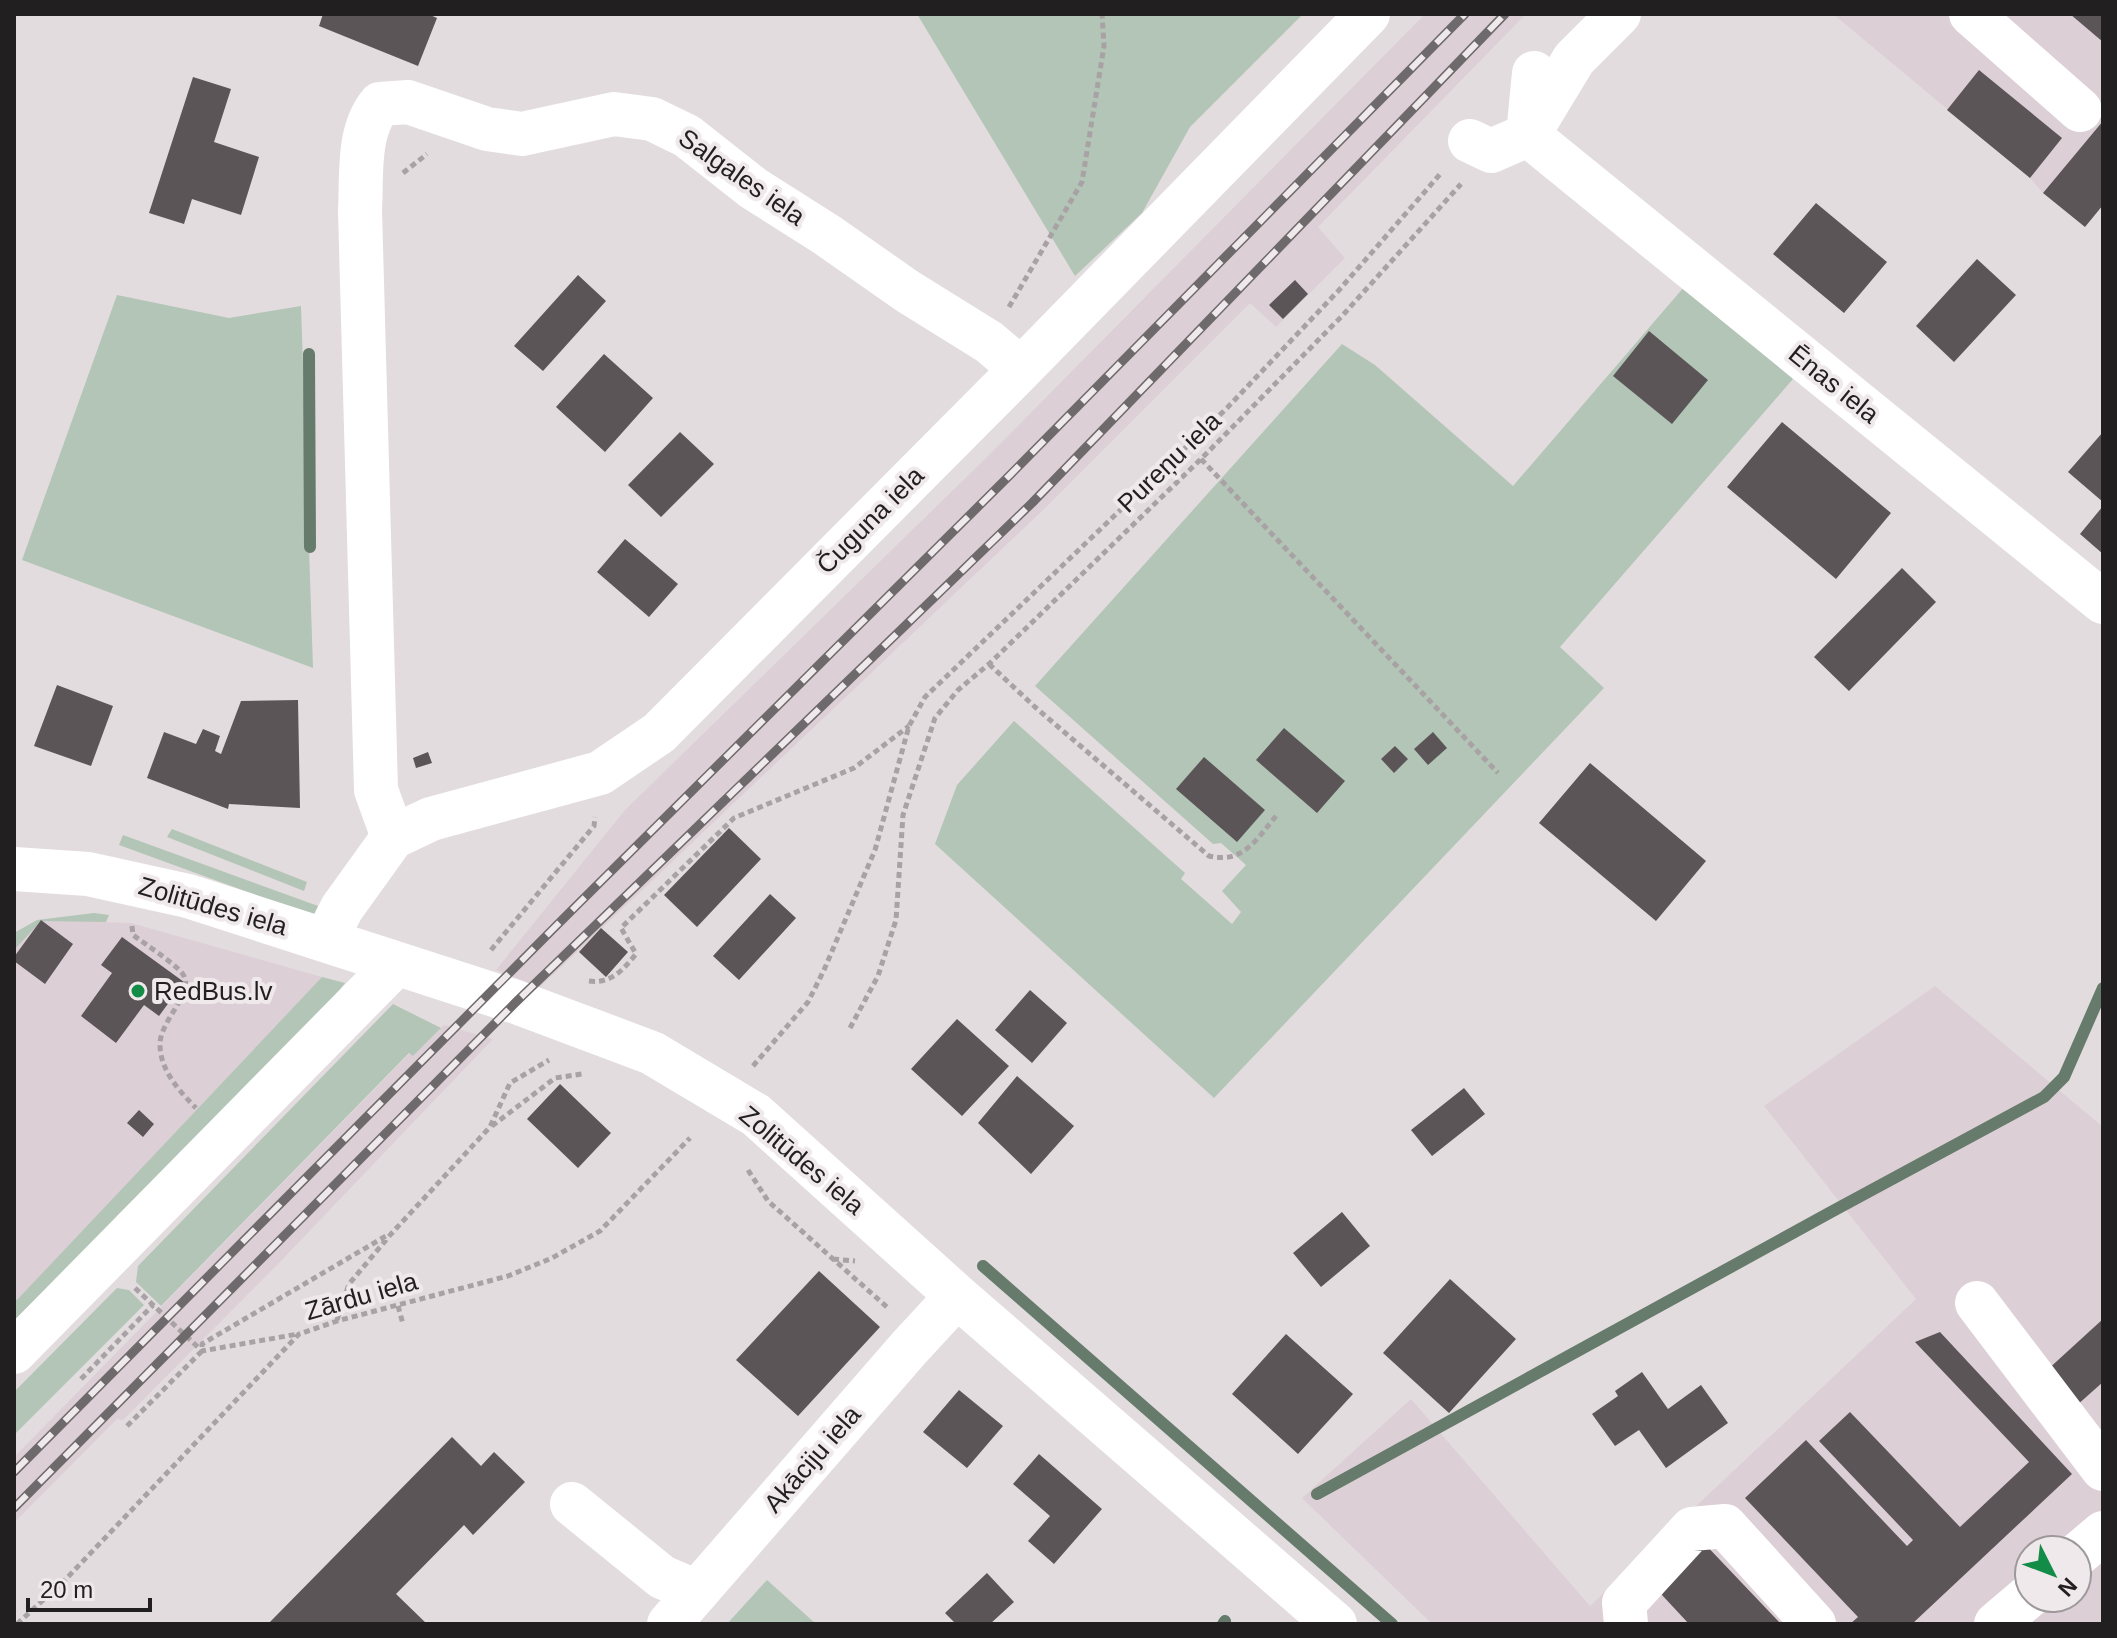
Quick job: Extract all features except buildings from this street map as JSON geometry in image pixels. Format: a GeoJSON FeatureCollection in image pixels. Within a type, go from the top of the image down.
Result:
{"type":"FeatureCollection","features":[{"type":"Feature","properties":{"kind":"street","name":"Čuguna iela"},"geometry":{"type":"LineString","coordinates":[[326,939],[342,908],[393,837],[431,819],[600,773],[659,733],[1005,356],[1368,14]]}},
{"type":"Feature","properties":{"kind":"street"},"geometry":{"type":"LineString","coordinates":[[1496,142],[1619,14]]}},
{"type":"Feature","properties":{"kind":"street"},"geometry":{"type":"LineString","coordinates":[[1971,14],[2080,110]]}},
{"type":"Feature","properties":{"kind":"street"},"geometry":{"type":"LineString","coordinates":[[1496,142],[1534,73]]}},
{"type":"Feature","properties":{"kind":"street","name":"Salgales iela"},"geometry":{"type":"LineString","coordinates":[[360,210],[364,139],[370,116],[380,104],[408,102],[487,129],[522,134],[614,114],[652,119],[687,136],[753,188],[1005,356]]}},
{"type":"Feature","properties":{"kind":"street","name":"Ēnas iela"},"geometry":{"type":"LineString","coordinates":[[1496,142],[1566,165],[2103,602]]}},
{"type":"Feature","properties":{"kind":"street"},"geometry":{"type":"LineString","coordinates":[[360,210],[376,790],[393,837]]}},
{"type":"Feature","properties":{"kind":"street","name":"Zolitūdes iela"},"geometry":{"type":"LineString","coordinates":[[21,874],[88,874],[188,896],[326,939],[652,1053],[756,1115],[957,1296],[1335,1624]]}},
{"type":"Feature","properties":{"kind":"street"},"geometry":{"type":"LineString","coordinates":[[14,1352],[396,964]]}},
{"type":"Feature","properties":{"kind":"street","name":"Akāciju iela"},"geometry":{"type":"LineString","coordinates":[[683,1608],[957,1296]]}},
{"type":"Feature","properties":{"kind":"street"},"geometry":{"type":"LineString","coordinates":[[1977,1303],[2103,1469]]}},
{"type":"Feature","properties":{"kind":"street"},"geometry":{"type":"LineString","coordinates":[[572,1504],[662,1577],[683,1608]]}},
{"type":"Feature","properties":{"kind":"street"},"geometry":{"type":"LineString","coordinates":[[1626,1624],[1624,1603],[1692,1529],[1725,1526],[1814,1624]]}},
{"type":"Feature","properties":{"kind":"street"},"geometry":{"type":"LineString","coordinates":[[1996,1624],[2013,1610]]}},
{"type":"Feature","properties":{"kind":"path"},"geometry":{"type":"LineString","coordinates":[[1005,356],[1082,182],[1104,46],[1102,14]]}},
{"type":"Feature","properties":{"kind":"path"},"geometry":{"type":"LineString","coordinates":[[360,210],[465,122]]}},
{"type":"Feature","properties":{"kind":"path"},"geometry":{"type":"LineString","coordinates":[[752,1067],[808,1002],[824,970],[875,850],[909,726],[925,697],[1237,398],[1340,289],[1496,142]]}},
{"type":"Feature","properties":{"kind":"path","name":"Pureņu iela"},"geometry":{"type":"LineString","coordinates":[[850,1028],[878,976],[896,920],[903,815],[935,718],[958,690],[989,664],[1201,459],[1342,316],[1496,142]]}},
{"type":"Feature","properties":{"kind":"path"},"geometry":{"type":"LineString","coordinates":[[1201,459],[1498,773]]}},
{"type":"Feature","properties":{"kind":"path"},"geometry":{"type":"LineString","coordinates":[[989,664],[1209,856],[1224,860],[1240,854],[1276,816]]}},
{"type":"Feature","properties":{"kind":"path"},"geometry":{"type":"LineString","coordinates":[[532,1009],[565,978],[600,983],[621,973],[636,954],[621,928],[734,818],[854,768],[909,726]]}},
{"type":"Feature","properties":{"kind":"path"},"geometry":{"type":"LineString","coordinates":[[485,958],[594,826],[600,773]]}},
{"type":"Feature","properties":{"kind":"path"},"geometry":{"type":"LineString","coordinates":[[131,923],[133,935],[184,974],[187,986],[166,1021],[159,1046],[180,1093],[224,1137]]}},
{"type":"Feature","properties":{"kind":"path"},"geometry":{"type":"LineString","coordinates":[[490,1127],[510,1083],[550,1060]]}},
{"type":"Feature","properties":{"kind":"path"},"geometry":{"type":"LineString","coordinates":[[337,1321],[349,1284],[490,1127],[555,1078],[587,1073]]}},
{"type":"Feature","properties":{"kind":"path","name":"Zārdu iela"},"geometry":{"type":"LineString","coordinates":[[17,1624],[65,1580],[299,1334],[508,1276],[552,1258],[600,1231],[690,1138]]}},
{"type":"Feature","properties":{"kind":"path"},"geometry":{"type":"LineString","coordinates":[[202,1351],[202,1344],[391,1234]]}},
{"type":"Feature","properties":{"kind":"path"},"geometry":{"type":"LineString","coordinates":[[105,1259],[202,1351]]}},
{"type":"Feature","properties":{"kind":"path"},"geometry":{"type":"LineString","coordinates":[[81,1379],[153,1305]]}},
{"type":"Feature","properties":{"kind":"path"},"geometry":{"type":"LineString","coordinates":[[398,1306],[403,1324]]}},
{"type":"Feature","properties":{"kind":"path"},"geometry":{"type":"LineString","coordinates":[[127,1426],[202,1351],[299,1334]]}},
{"type":"Feature","properties":{"kind":"shaded area"},"geometry":{"type":"Polygon","coordinates":[[[1425,14],[1526,14],[1318,227],[1345,258],[1276,327],[1250,303],[1042,511],[540,987],[496,970],[625,810],[987,457],[1425,14]]]}},
{"type":"Feature","properties":{"kind":"shaded area"},"geometry":{"type":"Polygon","coordinates":[[[1833,14],[2103,14],[2103,121],[2043,193],[2030,178],[1833,14]]]}},
{"type":"Feature","properties":{"kind":"shaded area"},"geometry":{"type":"Polygon","coordinates":[[[41,920],[131,923],[322,977],[17,1301],[14,1298],[14,950],[41,920]]]}},
{"type":"Feature","properties":{"kind":"shaded area"},"geometry":{"type":"Polygon","coordinates":[[[1935,986],[2103,1127],[2103,1624],[1432,1624],[1302,1498],[1411,1399],[1590,1606],[1916,1299],[1764,1106],[1935,986]]]}},
{"type":"Feature","properties":{"kind":"shaded area"},"geometry":{"type":"Polygon","coordinates":[[[444,1025],[493,1039],[278,1264],[122,1421],[118,1418],[14,1523],[14,1457],[410,1053],[414,1055],[444,1025]]]}},
{"type":"Feature","properties":{"kind":"green space"},"geometry":{"type":"Polygon","coordinates":[[[917,14],[1303,14],[1190,127],[1142,213],[1075,276],[917,14]]]}},
{"type":"Feature","properties":{"kind":"green space"},"geometry":{"type":"Polygon","coordinates":[[[1684,287],[1793,379],[1560,647],[1604,688],[1214,1098],[935,844],[957,785],[1014,721],[1185,873],[1181,879],[1232,924],[1241,912],[1222,891],[1246,865],[1221,843],[1213,844],[1035,686],[1342,344],[1375,365],[1513,486],[1684,287]]]}},
{"type":"Feature","properties":{"kind":"green space"},"geometry":{"type":"Polygon","coordinates":[[[117,295],[229,318],[301,306],[313,668],[22,560],[117,295]]]}},
{"type":"Feature","properties":{"kind":"green space"},"geometry":{"type":"Polygon","coordinates":[[[172,829],[307,882],[304,891],[167,837],[172,829]]]}},
{"type":"Feature","properties":{"kind":"green space"},"geometry":{"type":"Polygon","coordinates":[[[123,835],[318,906],[314,916],[119,845],[123,835]]]}},
{"type":"Feature","properties":{"kind":"green space"},"geometry":{"type":"Polygon","coordinates":[[[94,913],[109,915],[106,922],[41,921],[14,950],[14,933],[37,920],[94,913]]]}},
{"type":"Feature","properties":{"kind":"green space"},"geometry":{"type":"Polygon","coordinates":[[[322,977],[345,983],[14,1329],[14,1298],[17,1300],[322,977]]]}},
{"type":"Feature","properties":{"kind":"green space"},"geometry":{"type":"Polygon","coordinates":[[[393,1004],[441,1028],[413,1056],[409,1053],[161,1306],[136,1282],[138,1266],[393,1004]]]}},
{"type":"Feature","properties":{"kind":"green space"},"geometry":{"type":"Polygon","coordinates":[[[117,1288],[129,1290],[144,1305],[14,1435],[14,1392],[117,1288]]]}},
{"type":"Feature","properties":{"kind":"green space"},"geometry":{"type":"Polygon","coordinates":[[[767,1580],[816,1624],[727,1624],[767,1580]]]}},
{"type":"Feature","properties":{"kind":"waterway"},"geometry":{"type":"LineString","coordinates":[[309,354],[310,547]]}},
{"type":"Feature","properties":{"kind":"waterway"},"geometry":{"type":"LineString","coordinates":[[1317,1494],[2044,1097],[2064,1077],[2103,988]]}},
{"type":"Feature","properties":{"kind":"waterway"},"geometry":{"type":"LineString","coordinates":[[983,1266],[1392,1624]]}},
{"type":"Feature","properties":{"kind":"railway"},"geometry":{"type":"LineString","coordinates":[[14,1472],[562,920],[1009,476],[1465,14]]}},
{"type":"Feature","properties":{"kind":"railway"},"geometry":{"type":"LineString","coordinates":[[14,1508],[516,1002],[1032,503],[1505,14]]}},
{"type":"Feature","properties":{"kind":"place","name":"RedBus.lv"},"geometry":{"type":"Point","coordinates":[138,991]}}]}
